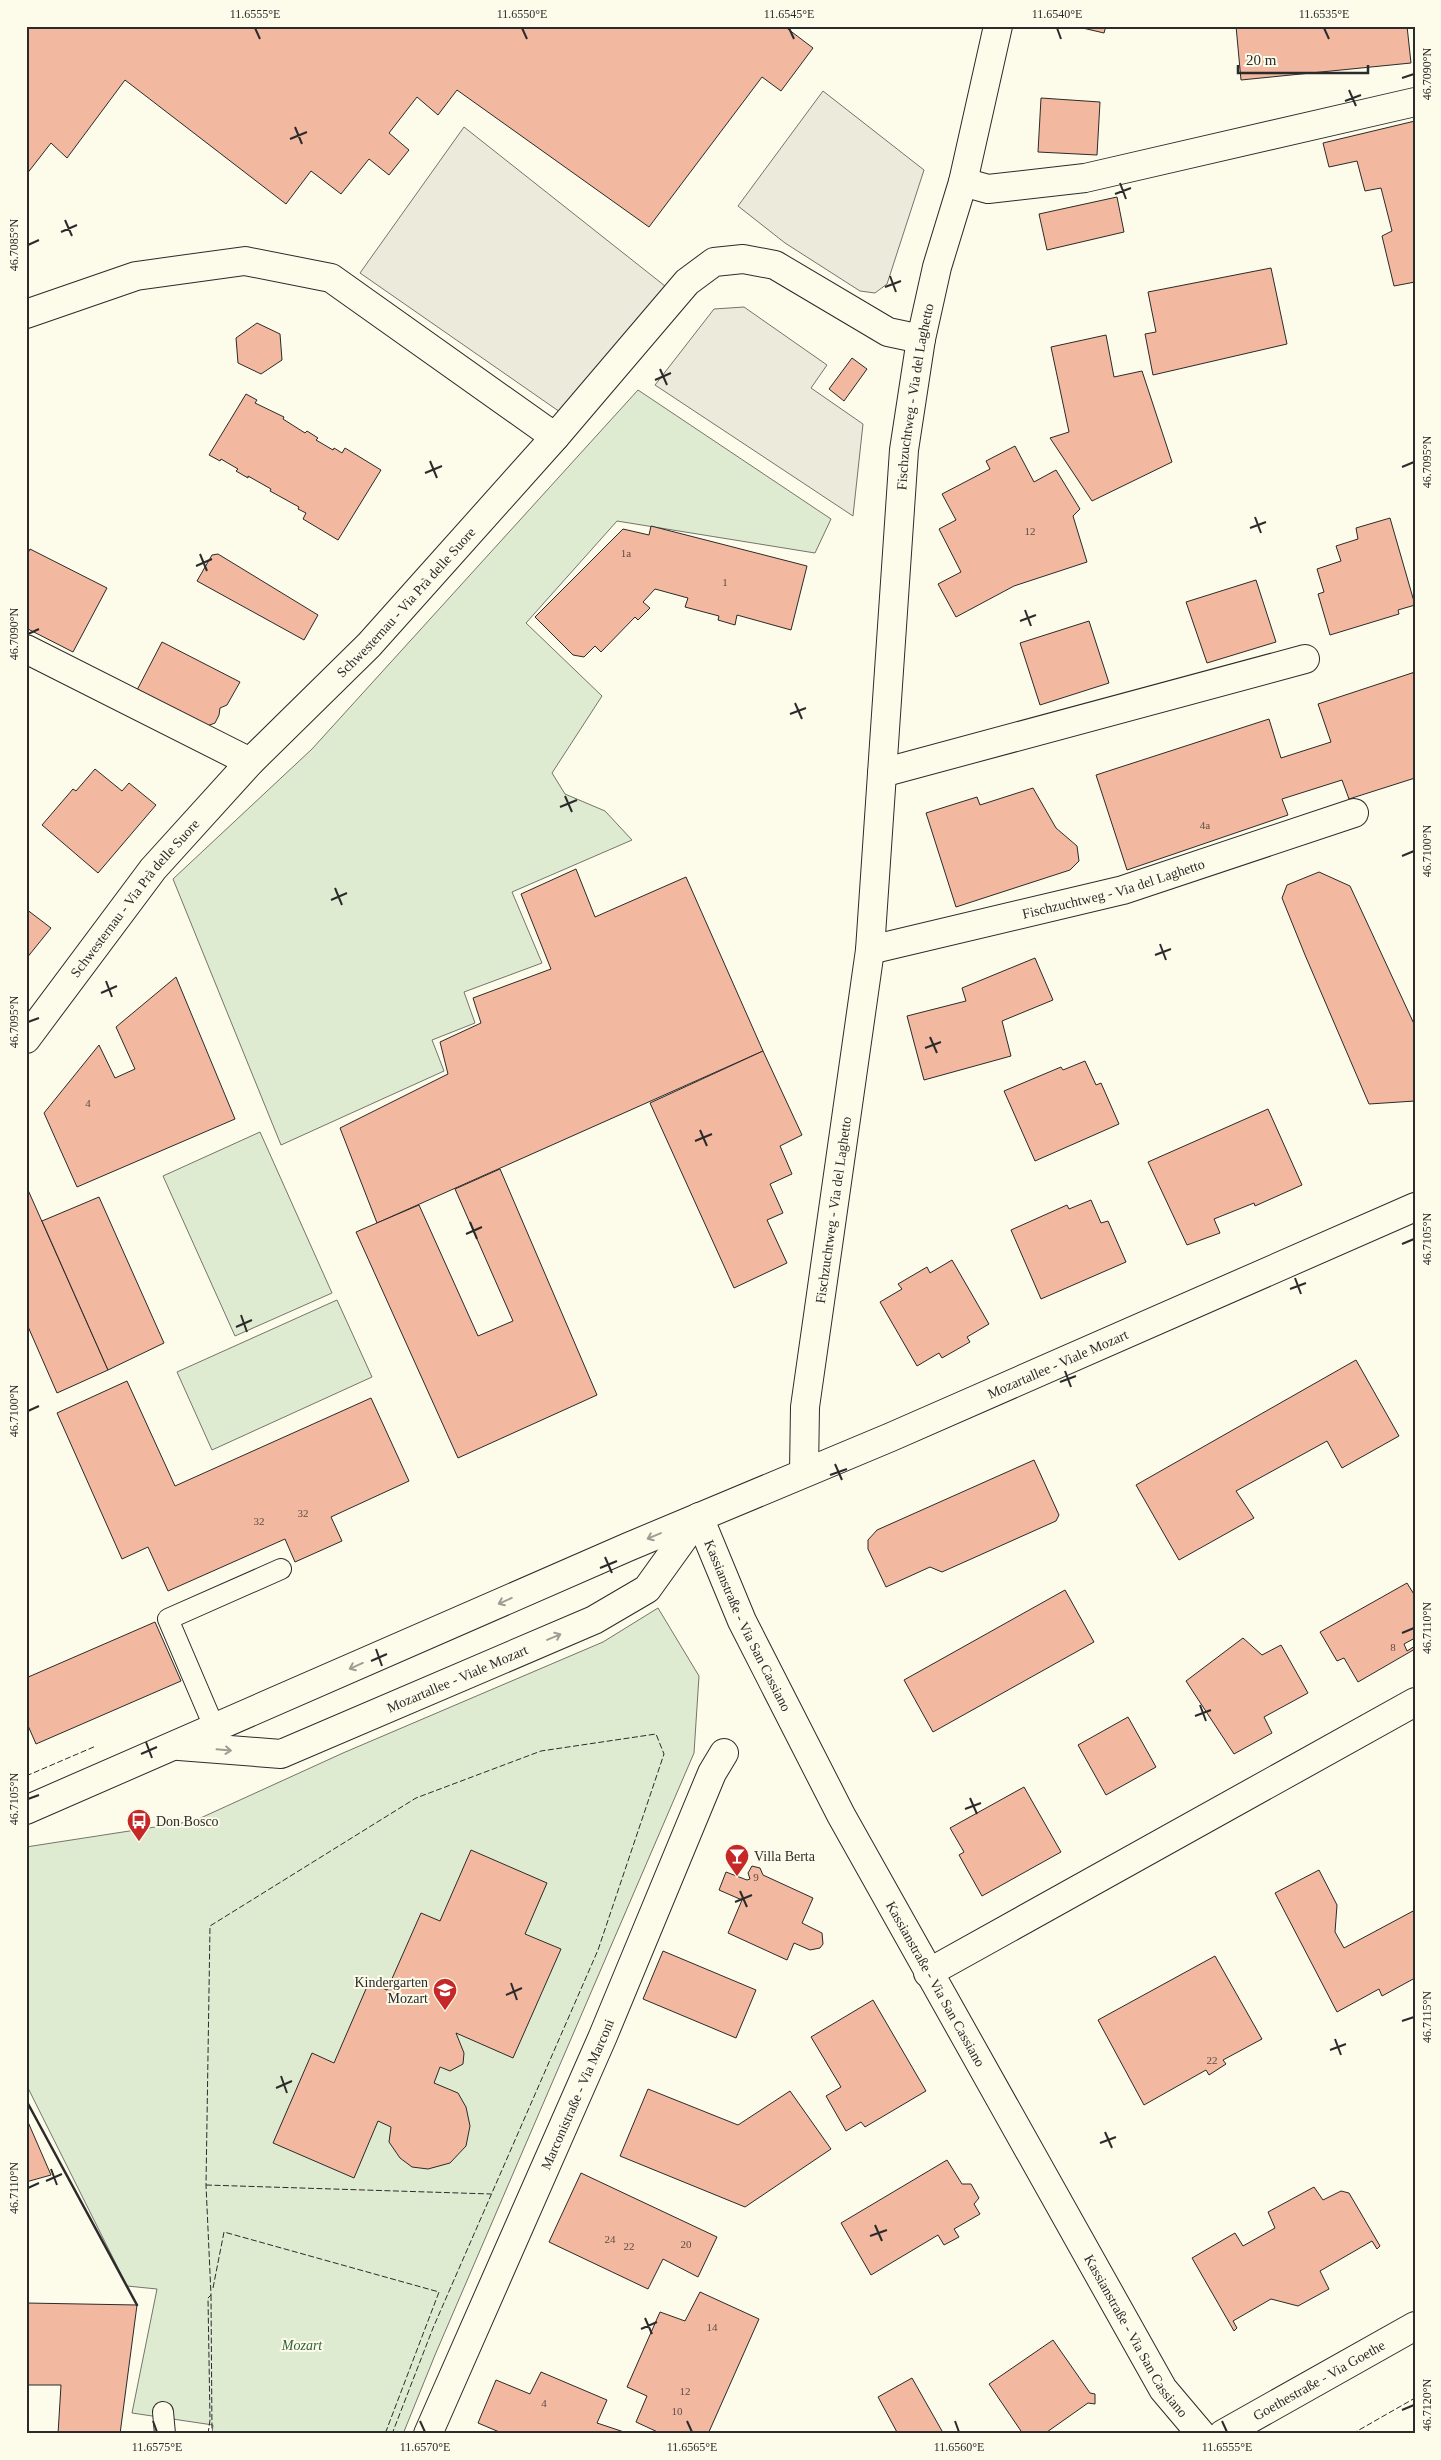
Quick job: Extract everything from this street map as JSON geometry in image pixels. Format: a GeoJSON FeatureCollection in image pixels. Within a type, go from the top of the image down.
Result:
{"type":"FeatureCollection","features":[{"type":"Feature","properties":{"kind":"street","name":"Fischzuchtweg - Via del Laghetto"},"geometry":{"type":"LineString","coordinates":[[804,1472],[805,1407],[870,950],[904,450],[921,339],[940,253],[963,182],[998,26]]}},
{"type":"Feature","properties":{"kind":"street"},"geometry":{"type":"LineString","coordinates":[[963,182],[988,189],[1085,178],[1415,102]]}},
{"type":"Feature","properties":{"kind":"street","name":"Schwesternau - Via Prà delle Suore"},"geometry":{"type":"LineString","coordinates":[[26,1039],[153,869],[250,762],[370,645],[555,437],[687,282],[714,262],[743,259],[775,265],[888,332],[921,339]]}},
{"type":"Feature","properties":{"kind":"street"},"geometry":{"type":"LineString","coordinates":[[26,314],[136,276],[245,261],[331,278],[555,437]]}},
{"type":"Feature","properties":{"kind":"street"},"geometry":{"type":"LineString","coordinates":[[26,649],[250,762]]}},
{"type":"Feature","properties":{"kind":"street"},"geometry":{"type":"LineString","coordinates":[[882,773],[1305,659]]}},
{"type":"Feature","properties":{"kind":"street","name":"Fischzuchtweg - Via del Laghetto"},"geometry":{"type":"LineString","coordinates":[[870,950],[1123,890],[1354,814]]}},
{"type":"Feature","properties":{"kind":"street","name":"Mozartallee - Viale Mozart"},"geometry":{"type":"LineString","coordinates":[[26,1810],[1415,1207]]}},
{"type":"Feature","properties":{"kind":"street","name":"Mozartallee - Viale Mozart"},"geometry":{"type":"LineString","coordinates":[[175,1746],[281,1754],[594,1620],[647,1589],[699,1517]]}},
{"type":"Feature","properties":{"kind":"street","name":"Kassianstraße - Via San Cassiano"},"geometry":{"type":"LineString","coordinates":[[699,1517],[718,1567],[746,1630],[841,1815],[1163,2389],[1201,2434]]}},
{"type":"Feature","properties":{"kind":"street"},"geometry":{"type":"LineString","coordinates":[[928,1973],[1415,1702]]}},
{"type":"Feature","properties":{"kind":"street","name":"Marconistraße - Via Marconi"},"geometry":{"type":"LineString","coordinates":[[428,2434],[604,2036],[712,1773],[724,1753]]}},
{"type":"Feature","properties":{"kind":"street","name":"Goethestraße - Via Goethe"},"geometry":{"type":"LineString","coordinates":[[1223,2434],[1415,2326]]}},
{"type":"Feature","properties":{"kind":"lane"},"geometry":{"type":"LineString","coordinates":[[214,1728],[168,1619],[281,1570]]}},
{"type":"Feature","properties":{"kind":"lane"},"geometry":{"type":"LineString","coordinates":[[163,2412],[165,2434]]}},
{"type":"Feature","properties":{"kind":"green space"},"geometry":{"type":"Polygon","coordinates":[[[638,390],[831,519],[815,553],[617,521],[526,623],[602,696],[552,773],[565,794],[605,811],[632,840],[512,892],[542,963],[464,992],[475,1023],[432,1040],[444,1071],[281,1145],[173,879],[312,749],[638,390]]]}},
{"type":"Feature","properties":{"kind":"green space"},"geometry":{"type":"Polygon","coordinates":[[[260,1132],[332,1293],[235,1336],[163,1176],[260,1132]]]}},
{"type":"Feature","properties":{"kind":"green space"},"geometry":{"type":"Polygon","coordinates":[[[337,1300],[372,1377],[212,1450],[177,1372],[337,1300]]]}},
{"type":"Feature","properties":{"kind":"green space","name":"Mozart"},"geometry":{"type":"Polygon","coordinates":[[[658,1608],[699,1676],[694,1753],[435,2355],[403,2434],[212,2434],[213,2425],[132,2413],[157,2289],[127,2286],[26,2084],[26,1847],[194,1821],[343,1753],[603,1642],[658,1608]]]}},
{"type":"Feature","properties":{"kind":"shaded area"},"geometry":{"type":"Polygon","coordinates":[[[823,91],[924,170],[887,284],[875,293],[860,291],[785,243],[738,206],[823,91]]]}},
{"type":"Feature","properties":{"kind":"shaded area"},"geometry":{"type":"Polygon","coordinates":[[[464,127],[665,286],[560,412],[360,273],[464,127]]]}},
{"type":"Feature","properties":{"kind":"shaded area"},"geometry":{"type":"Polygon","coordinates":[[[744,307],[827,365],[811,388],[863,424],[853,516],[655,385],[714,309],[744,307]]]}},
{"type":"Feature","properties":{"kind":"building"},"geometry":{"type":"Polygon","coordinates":[[[26,26],[784,26],[813,48],[781,91],[762,77],[649,227],[457,90],[438,115],[417,97],[389,133],[409,150],[389,175],[369,159],[341,194],[311,171],[286,204],[125,80],[67,158],[51,143],[26,175],[26,26]]]}},
{"type":"Feature","properties":{"kind":"building"},"geometry":{"type":"Polygon","coordinates":[[[1074,26],[1106,26],[1104,33],[1074,26]]]}},
{"type":"Feature","properties":{"kind":"building"},"geometry":{"type":"Polygon","coordinates":[[[1236,26],[1407,26],[1411,63],[1241,80],[1236,26]]]}},
{"type":"Feature","properties":{"kind":"building"},"geometry":{"type":"Polygon","coordinates":[[[1041,98],[1100,102],[1097,155],[1038,152],[1041,98]]]}},
{"type":"Feature","properties":{"kind":"building"},"geometry":{"type":"Polygon","coordinates":[[[1415,121],[1415,282],[1394,286],[1382,236],[1392,231],[1381,188],[1365,191],[1357,161],[1329,167],[1323,143],[1415,121]]]}},
{"type":"Feature","properties":{"kind":"building"},"geometry":{"type":"Polygon","coordinates":[[[1117,197],[1124,232],[1047,250],[1039,214],[1117,197]]]}},
{"type":"Feature","properties":{"kind":"building"},"geometry":{"type":"Polygon","coordinates":[[[1271,268],[1287,344],[1153,375],[1145,334],[1156,332],[1148,292],[1271,268]]]}},
{"type":"Feature","properties":{"kind":"building"},"geometry":{"type":"Polygon","coordinates":[[[257,323],[280,334],[282,360],[261,374],[238,363],[236,338],[257,323]]]}},
{"type":"Feature","properties":{"kind":"building"},"geometry":{"type":"Polygon","coordinates":[[[1106,335],[1114,377],[1142,371],[1172,462],[1092,501],[1050,438],[1069,432],[1051,347],[1106,335]]]}},
{"type":"Feature","properties":{"kind":"building"},"geometry":{"type":"Polygon","coordinates":[[[852,358],[867,369],[844,401],[829,389],[852,358]]]}},
{"type":"Feature","properties":{"kind":"building"},"geometry":{"type":"Polygon","coordinates":[[[246,394],[257,400],[255,403],[284,417],[283,419],[305,433],[307,431],[318,438],[316,440],[333,450],[334,448],[342,453],[345,448],[381,470],[338,540],[303,519],[306,513],[298,509],[299,507],[270,491],[271,489],[236,471],[238,469],[221,459],[220,461],[209,455],[246,394]]]}},
{"type":"Feature","properties":{"kind":"building"},"geometry":{"type":"Polygon","coordinates":[[[1015,446],[1034,482],[1056,470],[1080,509],[1073,516],[1087,562],[1014,586],[956,617],[938,584],[961,572],[939,529],[956,520],[942,494],[990,469],[986,461],[1015,446]]]}},
{"type":"Feature","properties":{"kind":"building"},"geometry":{"type":"Polygon","coordinates":[[[1390,518],[1415,605],[1398,610],[1399,614],[1330,635],[1318,594],[1324,592],[1317,569],[1341,561],[1336,546],[1358,539],[1356,528],[1390,518]]]}},
{"type":"Feature","properties":{"kind":"building"},"geometry":{"type":"Polygon","coordinates":[[[651,526],[807,566],[791,630],[737,615],[735,625],[718,620],[719,616],[685,607],[688,598],[655,589],[643,602],[650,608],[638,620],[635,617],[601,652],[595,646],[584,657],[573,655],[535,617],[623,529],[649,535],[651,526]]]}},
{"type":"Feature","properties":{"kind":"building"},"geometry":{"type":"Polygon","coordinates":[[[30,549],[107,588],[73,652],[26,628],[26,557],[30,549]]]}},
{"type":"Feature","properties":{"kind":"building"},"geometry":{"type":"Polygon","coordinates":[[[218,554],[318,615],[304,640],[197,581],[212,555],[218,554]]]}},
{"type":"Feature","properties":{"kind":"building"},"geometry":{"type":"Polygon","coordinates":[[[1256,580],[1276,642],[1207,663],[1186,602],[1256,580]]]}},
{"type":"Feature","properties":{"kind":"building"},"geometry":{"type":"Polygon","coordinates":[[[1089,621],[1109,683],[1040,705],[1020,643],[1089,621]]]}},
{"type":"Feature","properties":{"kind":"building"},"geometry":{"type":"Polygon","coordinates":[[[162,642],[240,682],[227,705],[220,708],[215,723],[207,726],[136,692],[162,642]]]}},
{"type":"Feature","properties":{"kind":"building"},"geometry":{"type":"Polygon","coordinates":[[[1415,672],[1415,778],[1349,799],[1342,780],[1282,799],[1288,815],[1127,870],[1096,775],[1269,719],[1281,758],[1331,742],[1318,704],[1415,672]]]}},
{"type":"Feature","properties":{"kind":"building"},"geometry":{"type":"Polygon","coordinates":[[[95,769],[122,791],[129,783],[156,805],[98,873],[42,825],[73,789],[76,791],[95,769]]]}},
{"type":"Feature","properties":{"kind":"building"},"geometry":{"type":"Polygon","coordinates":[[[1033,788],[1056,828],[1077,846],[1079,861],[1070,870],[956,907],[926,813],[977,797],[980,805],[1033,788]]]}},
{"type":"Feature","properties":{"kind":"building"},"geometry":{"type":"Polygon","coordinates":[[[576,869],[595,917],[686,877],[763,1051],[377,1223],[340,1128],[448,1074],[440,1042],[481,1023],[473,998],[551,969],[521,894],[576,869]]]}},
{"type":"Feature","properties":{"kind":"building"},"geometry":{"type":"Polygon","coordinates":[[[1319,872],[1350,886],[1415,1026],[1415,1101],[1369,1104],[1305,955],[1282,898],[1287,885],[1319,872]]]}},
{"type":"Feature","properties":{"kind":"building"},"geometry":{"type":"Polygon","coordinates":[[[26,909],[51,928],[26,959],[26,909]]]}},
{"type":"Feature","properties":{"kind":"building"},"geometry":{"type":"Polygon","coordinates":[[[1035,958],[1053,1000],[1002,1021],[1011,1056],[924,1080],[907,1016],[966,1001],[962,988],[1035,958]]]}},
{"type":"Feature","properties":{"kind":"building"},"geometry":{"type":"Polygon","coordinates":[[[176,977],[235,1119],[77,1187],[44,1113],[99,1045],[115,1078],[135,1069],[116,1027],[176,977]]]}},
{"type":"Feature","properties":{"kind":"building"},"geometry":{"type":"Polygon","coordinates":[[[763,1051],[802,1135],[780,1146],[792,1174],[770,1184],[783,1213],[767,1220],[787,1263],[734,1288],[650,1103],[763,1051]]]}},
{"type":"Feature","properties":{"kind":"building"},"geometry":{"type":"Polygon","coordinates":[[[1085,1061],[1096,1085],[1101,1083],[1119,1124],[1035,1161],[1004,1091],[1061,1067],[1063,1070],[1085,1061]]]}},
{"type":"Feature","properties":{"kind":"building"},"geometry":{"type":"Polygon","coordinates":[[[1268,1109],[1302,1185],[1255,1206],[1254,1203],[1214,1219],[1220,1233],[1187,1245],[1148,1162],[1268,1109]]]}},
{"type":"Feature","properties":{"kind":"building"},"geometry":{"type":"Polygon","coordinates":[[[500,1169],[597,1395],[458,1458],[356,1232],[419,1205],[478,1336],[513,1321],[455,1189],[500,1169]]]}},
{"type":"Feature","properties":{"kind":"building"},"geometry":{"type":"Polygon","coordinates":[[[28,1190],[108,1370],[57,1393],[26,1322],[26,1191],[28,1190]]]}},
{"type":"Feature","properties":{"kind":"building"},"geometry":{"type":"Polygon","coordinates":[[[99,1197],[164,1343],[108,1370],[42,1221],[99,1197]]]}},
{"type":"Feature","properties":{"kind":"building"},"geometry":{"type":"Polygon","coordinates":[[[1091,1200],[1101,1223],[1108,1221],[1126,1262],[1041,1299],[1011,1230],[1067,1205],[1069,1209],[1091,1200]]]}},
{"type":"Feature","properties":{"kind":"building"},"geometry":{"type":"Polygon","coordinates":[[[952,1260],[989,1324],[967,1337],[970,1342],[942,1358],[939,1353],[917,1366],[880,1302],[902,1289],[898,1284],[927,1267],[930,1273],[952,1260]]]}},
{"type":"Feature","properties":{"kind":"building"},"geometry":{"type":"Polygon","coordinates":[[[1356,1360],[1399,1436],[1342,1468],[1327,1441],[1236,1491],[1254,1518],[1179,1560],[1136,1485],[1356,1360]]]}},
{"type":"Feature","properties":{"kind":"building"},"geometry":{"type":"Polygon","coordinates":[[[127,1381],[175,1486],[371,1398],[409,1481],[331,1517],[342,1541],[295,1562],[285,1539],[168,1591],[148,1547],[122,1559],[57,1413],[127,1381]]]}},
{"type":"Feature","properties":{"kind":"building"},"geometry":{"type":"Polygon","coordinates":[[[1034,1460],[1059,1515],[1056,1521],[942,1572],[930,1567],[886,1587],[868,1549],[868,1540],[877,1530],[1034,1460]]]}},
{"type":"Feature","properties":{"kind":"building"},"geometry":{"type":"Polygon","coordinates":[[[1407,1583],[1415,1596],[1415,1638],[1404,1644],[1407,1651],[1415,1646],[1415,1649],[1358,1682],[1344,1658],[1337,1661],[1320,1632],[1407,1583]]]}},
{"type":"Feature","properties":{"kind":"building"},"geometry":{"type":"Polygon","coordinates":[[[1065,1590],[1094,1642],[933,1732],[904,1680],[1065,1590]]]}},
{"type":"Feature","properties":{"kind":"building"},"geometry":{"type":"Polygon","coordinates":[[[155,1622],[181,1681],[36,1744],[26,1721],[26,1678],[155,1622]]]}},
{"type":"Feature","properties":{"kind":"building"},"geometry":{"type":"Polygon","coordinates":[[[1243,1638],[1262,1655],[1281,1645],[1308,1693],[1264,1717],[1272,1733],[1234,1754],[1186,1681],[1243,1638]]]}},
{"type":"Feature","properties":{"kind":"building"},"geometry":{"type":"Polygon","coordinates":[[[1128,1717],[1156,1767],[1106,1795],[1078,1745],[1128,1717]]]}},
{"type":"Feature","properties":{"kind":"building"},"geometry":{"type":"Polygon","coordinates":[[[1024,1787],[1061,1852],[982,1896],[959,1855],[964,1852],[950,1828],[1024,1787]]]}},
{"type":"Feature","properties":{"kind":"building","name":"Kindergarten Mozart"},"geometry":{"type":"Polygon","coordinates":[[[471,1850],[547,1883],[525,1934],[561,1949],[513,2058],[456,2033],[464,2053],[463,2064],[450,2071],[440,2067],[434,2083],[458,2093],[466,2107],[470,2126],[466,2146],[450,2163],[428,2169],[412,2167],[400,2158],[389,2142],[391,2127],[378,2121],[354,2178],[273,2143],[312,2053],[334,2063],[369,1982],[387,1990],[421,1913],[440,1921],[471,1850]]]}},
{"type":"Feature","properties":{"kind":"building"},"geometry":{"type":"Polygon","coordinates":[[[752,1866],[760,1868],[763,1875],[813,1898],[802,1923],[822,1933],[823,1944],[820,1948],[810,1950],[794,1943],[787,1960],[728,1933],[742,1900],[719,1890],[726,1872],[747,1880],[750,1879],[748,1873],[752,1866]]]}},
{"type":"Feature","properties":{"kind":"building"},"geometry":{"type":"Polygon","coordinates":[[[1319,1870],[1337,1905],[1335,1932],[1344,1948],[1415,1910],[1415,1978],[1382,1996],[1379,1989],[1337,2012],[1275,1893],[1319,1870]]]}},
{"type":"Feature","properties":{"kind":"building"},"geometry":{"type":"Polygon","coordinates":[[[663,1951],[756,1990],[736,2038],[643,1999],[663,1951]]]}},
{"type":"Feature","properties":{"kind":"building"},"geometry":{"type":"Polygon","coordinates":[[[1215,1956],[1262,2039],[1223,2060],[1226,2064],[1209,2075],[1206,2070],[1144,2105],[1098,2020],[1215,1956]]]}},
{"type":"Feature","properties":{"kind":"building"},"geometry":{"type":"Polygon","coordinates":[[[873,2000],[926,2091],[865,2127],[861,2122],[846,2131],[826,2096],[841,2087],[811,2037],[873,2000]]]}},
{"type":"Feature","properties":{"kind":"building"},"geometry":{"type":"Polygon","coordinates":[[[648,2089],[738,2125],[790,2091],[831,2149],[745,2207],[620,2156],[648,2089]]]}},
{"type":"Feature","properties":{"kind":"building"},"geometry":{"type":"Polygon","coordinates":[[[28,2122],[51,2175],[26,2182],[26,2123],[28,2122]]]}},
{"type":"Feature","properties":{"kind":"building"},"geometry":{"type":"Polygon","coordinates":[[[947,2160],[962,2184],[971,2184],[979,2198],[974,2204],[980,2214],[954,2229],[959,2237],[944,2245],[938,2235],[871,2275],[841,2223],[947,2160]]]}},
{"type":"Feature","properties":{"kind":"building"},"geometry":{"type":"Polygon","coordinates":[[[581,2173],[717,2237],[698,2277],[663,2259],[648,2289],[549,2242],[581,2173]]]}},
{"type":"Feature","properties":{"kind":"building"},"geometry":{"type":"Polygon","coordinates":[[[1314,2187],[1323,2200],[1341,2191],[1349,2193],[1380,2246],[1377,2249],[1372,2241],[1320,2271],[1329,2289],[1298,2306],[1271,2299],[1233,2321],[1237,2328],[1234,2331],[1192,2258],[1235,2233],[1243,2246],[1275,2228],[1268,2212],[1314,2187]]]}},
{"type":"Feature","properties":{"kind":"building"},"geometry":{"type":"Polygon","coordinates":[[[700,2292],[759,2319],[708,2434],[662,2434],[636,2422],[647,2396],[627,2387],[660,2312],[685,2321],[700,2292]]]}},
{"type":"Feature","properties":{"kind":"building"},"geometry":{"type":"Polygon","coordinates":[[[26,2303],[137,2305],[120,2434],[58,2434],[61,2385],[26,2385],[26,2303]]]}},
{"type":"Feature","properties":{"kind":"building"},"geometry":{"type":"Polygon","coordinates":[[[1053,2340],[1090,2393],[1095,2394],[1095,2404],[1088,2403],[1047,2432],[1048,2434],[1023,2434],[989,2384],[1053,2340]]]}},
{"type":"Feature","properties":{"kind":"building"},"geometry":{"type":"Polygon","coordinates":[[[541,2372],[607,2400],[597,2423],[630,2434],[504,2434],[478,2423],[496,2380],[530,2394],[541,2372]]]}},
{"type":"Feature","properties":{"kind":"building"},"geometry":{"type":"Polygon","coordinates":[[[912,2378],[942,2431],[937,2434],[898,2434],[878,2397],[912,2378]]]}},
{"type":"Feature","properties":{"kind":"fence"},"geometry":{"type":"LineString","coordinates":[[208,2434],[210,2420],[208,2298],[211,2295],[206,2185],[210,1926],[416,1798],[541,1751],[656,1734],[664,1754],[598,1950],[433,2328],[392,2434]]}},
{"type":"Feature","properties":{"kind":"fence"},"geometry":{"type":"LineString","coordinates":[[26,1776],[96,1746]]}},
{"type":"Feature","properties":{"kind":"fence"},"geometry":{"type":"LineString","coordinates":[[206,2185],[491,2194]]}},
{"type":"Feature","properties":{"kind":"fence"},"geometry":{"type":"LineString","coordinates":[[213,2288],[224,2232],[439,2292],[385,2434]]}},
{"type":"Feature","properties":{"kind":"fence"},"geometry":{"type":"LineString","coordinates":[[211,2295],[212,2434]]}},
{"type":"Feature","properties":{"kind":"fence"},"geometry":{"type":"LineString","coordinates":[[1352,2434],[1415,2398]]}},
{"type":"Feature","properties":{"kind":"wall"},"geometry":{"type":"LineString","coordinates":[[26,2100],[137,2305]]}},
{"type":"Feature","properties":{"kind":"place","name":"Don Bosco"},"geometry":{"type":"Point","coordinates":[139,1842]}},
{"type":"Feature","properties":{"kind":"place","name":"Villa Berta"},"geometry":{"type":"Point","coordinates":[737,1877]}},
{"type":"Feature","properties":{"kind":"place","name":"Kindergarten Mozart"},"geometry":{"type":"Point","coordinates":[445,2011]}}]}
